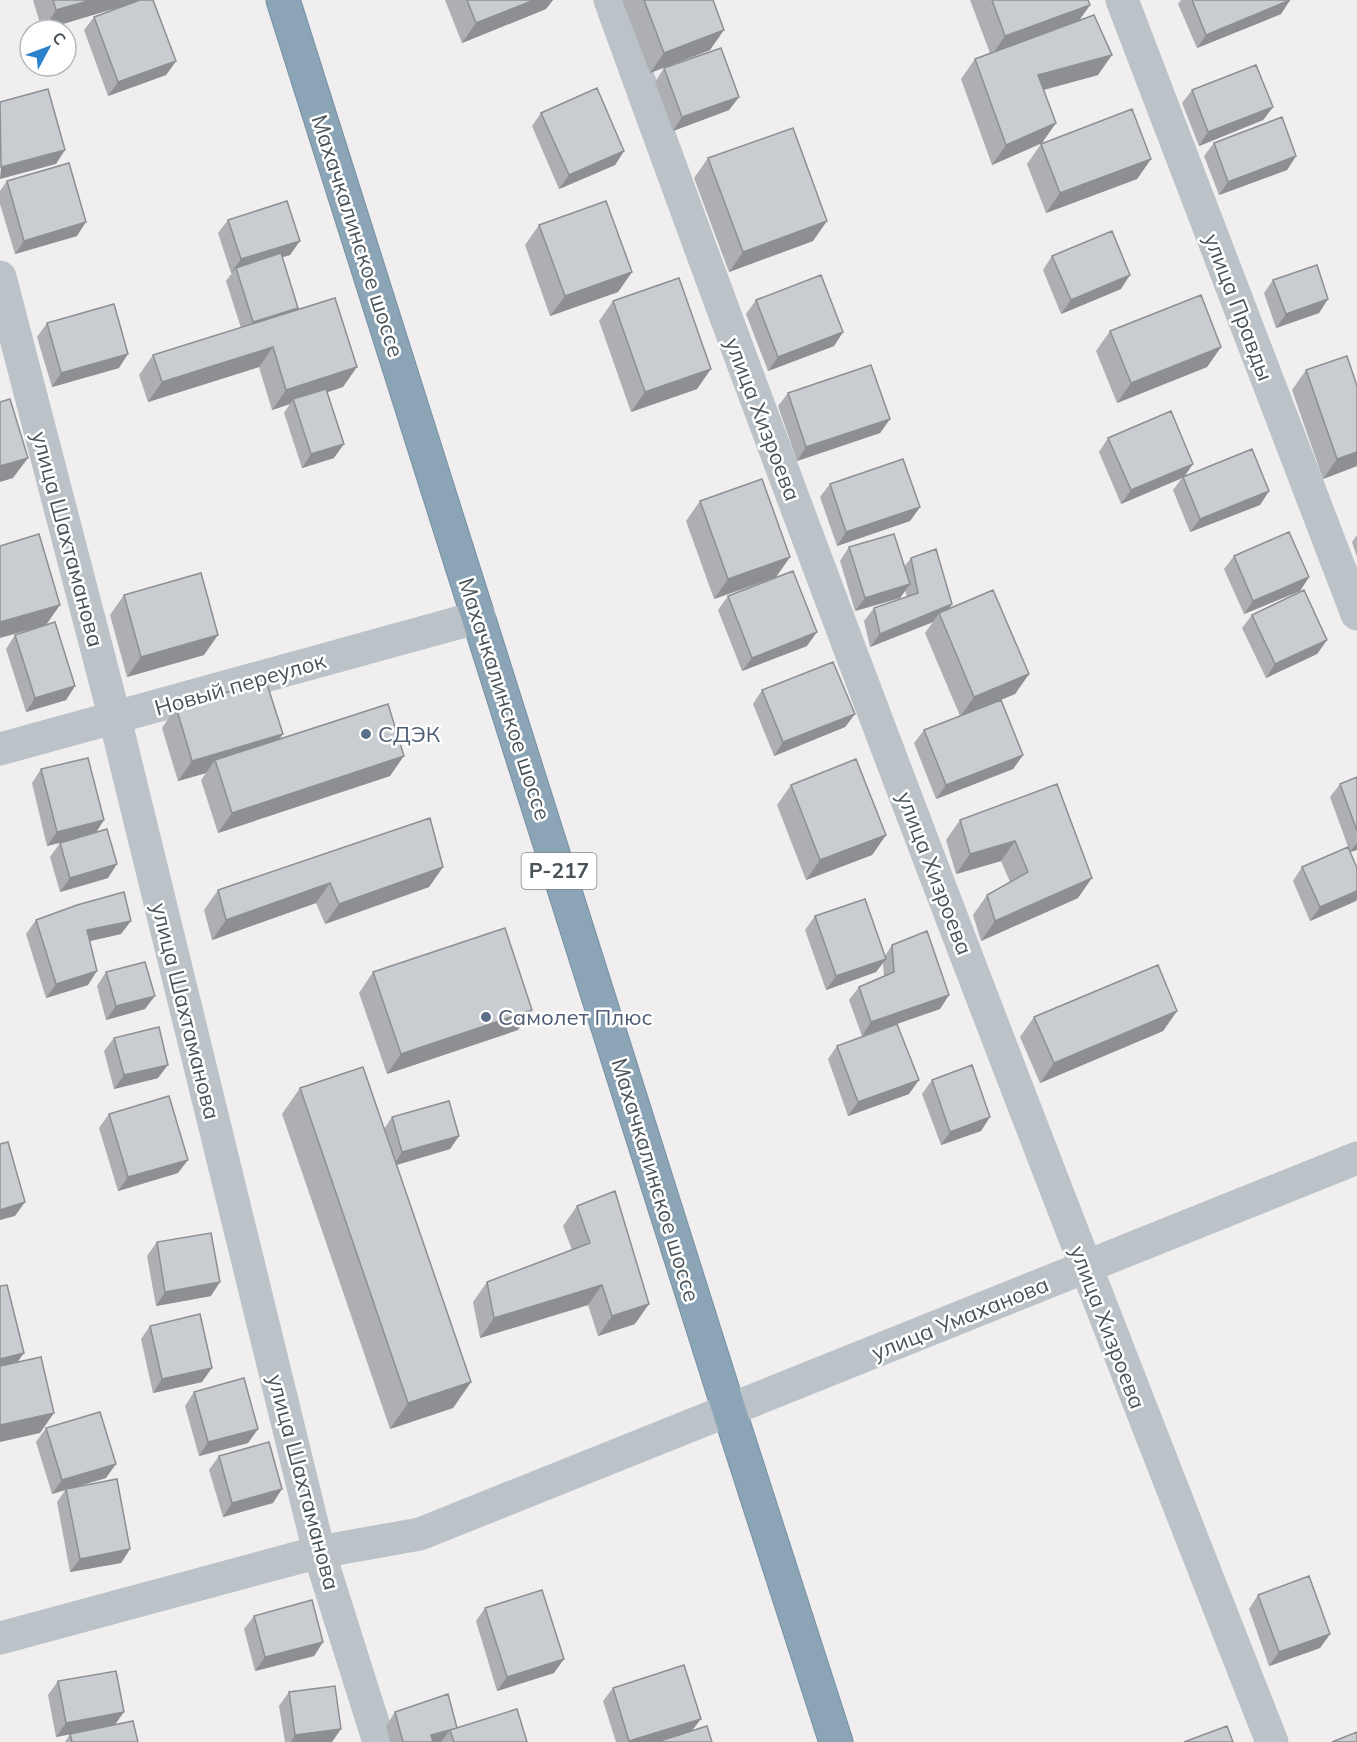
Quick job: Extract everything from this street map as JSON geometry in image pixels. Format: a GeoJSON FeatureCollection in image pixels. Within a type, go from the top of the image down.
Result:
{"type":"FeatureCollection","features":[{"type":"Feature","properties":{"kind":"highway","name":"Махачкалинское шоссе"},"geometry":{"type":"LineString","coordinates":[[283,0],[836,1742]]}},
{"type":"Feature","properties":{"kind":"street","name":"улица Хизроева"},"geometry":{"type":"LineString","coordinates":[[610,0],[727,325],[1085,1268],[1272,1742]]}},
{"type":"Feature","properties":{"kind":"street","name":"улица Правды"},"geometry":{"type":"LineString","coordinates":[[1122,0],[1357,614]]}},
{"type":"Feature","properties":{"kind":"street","name":"улица Шахтаманова"},"geometry":{"type":"LineString","coordinates":[[0,277],[115,718],[319,1552],[379,1742]]}},
{"type":"Feature","properties":{"kind":"street","name":"Новый переулок"},"geometry":{"type":"LineString","coordinates":[[0,749],[479,617]]}},
{"type":"Feature","properties":{"kind":"street","name":"улица Умаханова"},"geometry":{"type":"LineString","coordinates":[[0,1638],[319,1552],[420,1534],[1357,1158]]}},
{"type":"Feature","properties":{"kind":"building"},"geometry":{"type":"Polygon","coordinates":[[[53,0],[91,0],[56,10],[53,0]]]}},
{"type":"Feature","properties":{"kind":"building"},"geometry":{"type":"Polygon","coordinates":[[[140,0],[153,0],[176,61],[118,82],[94,17],[140,0]]]}},
{"type":"Feature","properties":{"kind":"building"},"geometry":{"type":"Polygon","coordinates":[[[467,0],[534,0],[476,23],[467,0]]]}},
{"type":"Feature","properties":{"kind":"building"},"geometry":{"type":"Polygon","coordinates":[[[644,0],[713,0],[724,30],[664,53],[644,0]]]}},
{"type":"Feature","properties":{"kind":"building"},"geometry":{"type":"Polygon","coordinates":[[[992,0],[1088,0],[1090,5],[1005,36],[992,0]]]}},
{"type":"Feature","properties":{"kind":"building"},"geometry":{"type":"Polygon","coordinates":[[[1192,0],[1290,0],[1206,35],[1192,0]]]}},
{"type":"Feature","properties":{"kind":"building"},"geometry":{"type":"Polygon","coordinates":[[[1094,15],[1112,55],[1038,75],[1056,123],[1006,145],[975,59],[1094,15]]]}},
{"type":"Feature","properties":{"kind":"building"},"geometry":{"type":"Polygon","coordinates":[[[721,48],[739,97],[682,117],[664,68],[721,48]]]}},
{"type":"Feature","properties":{"kind":"building"},"geometry":{"type":"Polygon","coordinates":[[[1256,65],[1273,107],[1208,132],[1192,90],[1256,65]]]}},
{"type":"Feature","properties":{"kind":"building"},"geometry":{"type":"Polygon","coordinates":[[[597,88],[624,151],[569,175],[541,113],[597,88]]]}},
{"type":"Feature","properties":{"kind":"building"},"geometry":{"type":"Polygon","coordinates":[[[48,89],[65,150],[1,167],[0,102],[48,89]]]}},
{"type":"Feature","properties":{"kind":"building"},"geometry":{"type":"Polygon","coordinates":[[[1132,109],[1151,159],[1060,193],[1041,144],[1132,109]]]}},
{"type":"Feature","properties":{"kind":"building"},"geometry":{"type":"Polygon","coordinates":[[[1282,117],[1296,156],[1228,182],[1214,143],[1282,117]]]}},
{"type":"Feature","properties":{"kind":"building"},"geometry":{"type":"Polygon","coordinates":[[[793,128],[827,221],[743,252],[708,158],[793,128]]]}},
{"type":"Feature","properties":{"kind":"building"},"geometry":{"type":"Polygon","coordinates":[[[69,163],[86,222],[24,241],[7,181],[69,163]]]}},
{"type":"Feature","properties":{"kind":"building"},"geometry":{"type":"Polygon","coordinates":[[[287,201],[300,241],[241,259],[228,220],[287,201]]]}},
{"type":"Feature","properties":{"kind":"building"},"geometry":{"type":"Polygon","coordinates":[[[606,201],[632,272],[565,296],[539,225],[606,201]]]}},
{"type":"Feature","properties":{"kind":"building"},"geometry":{"type":"Polygon","coordinates":[[[1112,231],[1130,275],[1071,300],[1052,256],[1112,231]]]}},
{"type":"Feature","properties":{"kind":"building"},"geometry":{"type":"Polygon","coordinates":[[[281,253],[298,308],[253,322],[236,268],[281,253]]]}},
{"type":"Feature","properties":{"kind":"building"},"geometry":{"type":"Polygon","coordinates":[[[1317,265],[1328,299],[1286,314],[1273,280],[1317,265]]]}},
{"type":"Feature","properties":{"kind":"building"},"geometry":{"type":"Polygon","coordinates":[[[821,275],[843,332],[778,357],[756,300],[821,275]]]}},
{"type":"Feature","properties":{"kind":"building"},"geometry":{"type":"Polygon","coordinates":[[[679,278],[711,369],[645,392],[613,301],[679,278]]]}},
{"type":"Feature","properties":{"kind":"building"},"geometry":{"type":"Polygon","coordinates":[[[1201,295],[1221,347],[1131,383],[1110,331],[1201,295]]]}},
{"type":"Feature","properties":{"kind":"building"},"geometry":{"type":"Polygon","coordinates":[[[335,298],[357,367],[286,390],[273,347],[162,382],[153,355],[335,298]]]}},
{"type":"Feature","properties":{"kind":"building"},"geometry":{"type":"Polygon","coordinates":[[[114,304],[128,354],[61,373],[47,323],[114,304]]]}},
{"type":"Feature","properties":{"kind":"building"},"geometry":{"type":"Polygon","coordinates":[[[1347,356],[1357,386],[1357,452],[1337,459],[1306,370],[1347,356]]]}},
{"type":"Feature","properties":{"kind":"building"},"geometry":{"type":"Polygon","coordinates":[[[871,365],[890,419],[806,447],[788,393],[871,365]]]}},
{"type":"Feature","properties":{"kind":"building"},"geometry":{"type":"Polygon","coordinates":[[[326,389],[344,444],[311,454],[293,399],[326,389]]]}},
{"type":"Feature","properties":{"kind":"building"},"geometry":{"type":"Polygon","coordinates":[[[10,399],[28,458],[0,466],[0,402],[10,399]]]}},
{"type":"Feature","properties":{"kind":"building"},"geometry":{"type":"Polygon","coordinates":[[[1171,411],[1193,464],[1131,490],[1108,438],[1171,411]]]}},
{"type":"Feature","properties":{"kind":"building"},"geometry":{"type":"Polygon","coordinates":[[[1252,449],[1269,491],[1200,519],[1183,477],[1252,449]]]}},
{"type":"Feature","properties":{"kind":"building"},"geometry":{"type":"Polygon","coordinates":[[[903,459],[920,507],[846,532],[830,484],[903,459]]]}},
{"type":"Feature","properties":{"kind":"building"},"geometry":{"type":"Polygon","coordinates":[[[762,479],[790,557],[728,579],[700,501],[762,479]]]}},
{"type":"Feature","properties":{"kind":"building"},"geometry":{"type":"Polygon","coordinates":[[[1289,532],[1309,577],[1253,601],[1234,556],[1289,532]]]}},
{"type":"Feature","properties":{"kind":"building"},"geometry":{"type":"Polygon","coordinates":[[[39,534],[60,605],[0,622],[0,546],[39,534]]]}},
{"type":"Feature","properties":{"kind":"building"},"geometry":{"type":"Polygon","coordinates":[[[894,534],[910,584],[865,598],[849,547],[894,534]]]}},
{"type":"Feature","properties":{"kind":"building"},"geometry":{"type":"Polygon","coordinates":[[[936,549],[952,604],[880,634],[874,608],[918,593],[911,558],[936,549]]]}},
{"type":"Feature","properties":{"kind":"building"},"geometry":{"type":"Polygon","coordinates":[[[793,571],[817,632],[752,658],[728,596],[793,571]]]}},
{"type":"Feature","properties":{"kind":"building"},"geometry":{"type":"Polygon","coordinates":[[[201,573],[218,635],[141,657],[124,595],[201,573]]]}},
{"type":"Feature","properties":{"kind":"building"},"geometry":{"type":"Polygon","coordinates":[[[993,590],[1029,674],[974,697],[939,613],[993,590]]]}},
{"type":"Feature","properties":{"kind":"building"},"geometry":{"type":"Polygon","coordinates":[[[1304,590],[1327,640],[1275,664],[1252,615],[1304,590]]]}},
{"type":"Feature","properties":{"kind":"building"},"geometry":{"type":"Polygon","coordinates":[[[55,622],[75,686],[35,698],[15,635],[55,622]]]}},
{"type":"Feature","properties":{"kind":"building"},"geometry":{"type":"Polygon","coordinates":[[[833,662],[855,714],[783,742],[762,690],[833,662]]]}},
{"type":"Feature","properties":{"kind":"building"},"geometry":{"type":"Polygon","coordinates":[[[266,681],[283,734],[192,761],[176,707],[266,681]]]}},
{"type":"Feature","properties":{"kind":"building"},"geometry":{"type":"Polygon","coordinates":[[[1001,700],[1023,755],[946,785],[924,730],[1001,700]]]}},
{"type":"Feature","properties":{"kind":"building"},"geometry":{"type":"Polygon","coordinates":[[[388,704],[404,756],[232,813],[215,760],[388,704]]]}},
{"type":"Feature","properties":{"kind":"building"},"geometry":{"type":"Polygon","coordinates":[[[88,758],[104,820],[57,832],[41,769],[88,758]]]}},
{"type":"Feature","properties":{"kind":"building"},"geometry":{"type":"Polygon","coordinates":[[[856,759],[886,835],[820,860],[791,785],[856,759]]]}},
{"type":"Feature","properties":{"kind":"building"},"geometry":{"type":"Polygon","coordinates":[[[1357,777],[1357,831],[1340,784],[1357,777]]]}},
{"type":"Feature","properties":{"kind":"building"},"geometry":{"type":"Polygon","coordinates":[[[1057,784],[1092,878],[995,921],[987,895],[1028,872],[1015,841],[970,854],[960,820],[1057,784]]]}},
{"type":"Feature","properties":{"kind":"building"},"geometry":{"type":"Polygon","coordinates":[[[430,818],[443,867],[339,904],[330,883],[226,920],[218,890],[430,818]]]}},
{"type":"Feature","properties":{"kind":"building"},"geometry":{"type":"Polygon","coordinates":[[[107,829],[117,864],[70,878],[60,843],[107,829]]]}},
{"type":"Feature","properties":{"kind":"building"},"geometry":{"type":"Polygon","coordinates":[[[1348,847],[1357,868],[1357,891],[1320,907],[1302,867],[1348,847]]]}},
{"type":"Feature","properties":{"kind":"building"},"geometry":{"type":"Polygon","coordinates":[[[124,892],[131,921],[87,930],[97,971],[56,984],[36,920],[77,905],[124,892]]]}},
{"type":"Feature","properties":{"kind":"building"},"geometry":{"type":"Polygon","coordinates":[[[865,899],[886,959],[836,976],[815,916],[865,899]]]}},
{"type":"Feature","properties":{"kind":"building"},"geometry":{"type":"Polygon","coordinates":[[[505,928],[532,1010],[401,1054],[373,972],[505,928]]]}},
{"type":"Feature","properties":{"kind":"building"},"geometry":{"type":"Polygon","coordinates":[[[927,931],[949,995],[871,1022],[859,987],[894,972],[892,945],[927,931]]]}},
{"type":"Feature","properties":{"kind":"building"},"geometry":{"type":"Polygon","coordinates":[[[145,962],[155,996],[116,1006],[106,972],[145,962]]]}},
{"type":"Feature","properties":{"kind":"building"},"geometry":{"type":"Polygon","coordinates":[[[1158,965],[1177,1011],[1054,1063],[1034,1017],[1158,965]]]}},
{"type":"Feature","properties":{"kind":"building"},"geometry":{"type":"Polygon","coordinates":[[[897,1024],[919,1080],[858,1102],[837,1046],[897,1024]]]}},
{"type":"Feature","properties":{"kind":"building"},"geometry":{"type":"Polygon","coordinates":[[[159,1027],[168,1065],[124,1075],[114,1038],[159,1027]]]}},
{"type":"Feature","properties":{"kind":"building"},"geometry":{"type":"Polygon","coordinates":[[[972,1065],[990,1117],[950,1132],[932,1080],[972,1065]]]}},
{"type":"Feature","properties":{"kind":"building"},"geometry":{"type":"Polygon","coordinates":[[[363,1067],[471,1382],[408,1403],[300,1088],[363,1067]]]}},
{"type":"Feature","properties":{"kind":"building"},"geometry":{"type":"Polygon","coordinates":[[[169,1096],[188,1160],[128,1177],[109,1114],[169,1096]]]}},
{"type":"Feature","properties":{"kind":"building"},"geometry":{"type":"Polygon","coordinates":[[[449,1101],[459,1136],[402,1152],[392,1117],[449,1101]]]}},
{"type":"Feature","properties":{"kind":"building"},"geometry":{"type":"Polygon","coordinates":[[[8,1142],[25,1202],[0,1210],[0,1144],[8,1142]]]}},
{"type":"Feature","properties":{"kind":"building"},"geometry":{"type":"Polygon","coordinates":[[[615,1191],[649,1304],[612,1316],[602,1285],[494,1318],[487,1282],[590,1243],[577,1206],[615,1191]]]}},
{"type":"Feature","properties":{"kind":"building"},"geometry":{"type":"Polygon","coordinates":[[[211,1233],[220,1282],[165,1292],[157,1242],[211,1233]]]}},
{"type":"Feature","properties":{"kind":"building"},"geometry":{"type":"Polygon","coordinates":[[[7,1285],[24,1353],[0,1359],[0,1286],[7,1285]]]}},
{"type":"Feature","properties":{"kind":"building"},"geometry":{"type":"Polygon","coordinates":[[[200,1314],[212,1368],[162,1379],[150,1326],[200,1314]]]}},
{"type":"Feature","properties":{"kind":"building"},"geometry":{"type":"Polygon","coordinates":[[[41,1357],[54,1413],[0,1425],[0,1366],[41,1357]]]}},
{"type":"Feature","properties":{"kind":"building"},"geometry":{"type":"Polygon","coordinates":[[[244,1378],[258,1429],[208,1442],[194,1392],[244,1378]]]}},
{"type":"Feature","properties":{"kind":"building"},"geometry":{"type":"Polygon","coordinates":[[[100,1412],[116,1464],[62,1480],[46,1428],[100,1412]]]}},
{"type":"Feature","properties":{"kind":"building"},"geometry":{"type":"Polygon","coordinates":[[[269,1442],[282,1489],[232,1503],[219,1456],[269,1442]]]}},
{"type":"Feature","properties":{"kind":"building"},"geometry":{"type":"Polygon","coordinates":[[[117,1479],[130,1549],[80,1559],[66,1489],[117,1479]]]}},
{"type":"Feature","properties":{"kind":"building"},"geometry":{"type":"Polygon","coordinates":[[[1309,1576],[1330,1634],[1279,1652],[1258,1595],[1309,1576]]]}},
{"type":"Feature","properties":{"kind":"building"},"geometry":{"type":"Polygon","coordinates":[[[542,1590],[564,1659],[507,1677],[485,1608],[542,1590]]]}},
{"type":"Feature","properties":{"kind":"building"},"geometry":{"type":"Polygon","coordinates":[[[312,1600],[323,1642],[265,1657],[254,1616],[312,1600]]]}},
{"type":"Feature","properties":{"kind":"building"},"geometry":{"type":"Polygon","coordinates":[[[684,1665],[701,1719],[629,1741],[613,1688],[684,1665]]]}},
{"type":"Feature","properties":{"kind":"building"},"geometry":{"type":"Polygon","coordinates":[[[116,1671],[124,1712],[66,1723],[58,1681],[116,1671]]]}},
{"type":"Feature","properties":{"kind":"building"},"geometry":{"type":"Polygon","coordinates":[[[335,1686],[341,1729],[295,1735],[289,1692],[335,1686]]]}},
{"type":"Feature","properties":{"kind":"building"},"geometry":{"type":"Polygon","coordinates":[[[448,1694],[457,1728],[431,1735],[433,1742],[403,1742],[395,1712],[448,1694]]]}},
{"type":"Feature","properties":{"kind":"building"},"geometry":{"type":"Polygon","coordinates":[[[517,1709],[527,1742],[454,1742],[450,1730],[517,1709]]]}},
{"type":"Feature","properties":{"kind":"building"},"geometry":{"type":"Polygon","coordinates":[[[133,1721],[138,1742],[72,1742],[70,1734],[133,1721]]]}},
{"type":"Feature","properties":{"kind":"building"},"geometry":{"type":"Polygon","coordinates":[[[707,1726],[712,1742],[657,1742],[707,1726]]]}},
{"type":"Feature","properties":{"kind":"building"},"geometry":{"type":"Polygon","coordinates":[[[1227,1726],[1233,1742],[1184,1742],[1227,1726]]]}},
{"type":"Feature","properties":{"kind":"building"},"geometry":{"type":"Polygon","coordinates":[[[1357,1732],[1357,1742],[1332,1742],[1357,1732]]]}},
{"type":"Feature","properties":{"kind":"place","name":"СДЭК"},"geometry":{"type":"Point","coordinates":[366,734]}},
{"type":"Feature","properties":{"kind":"place","name":"Самолет Плюс"},"geometry":{"type":"Point","coordinates":[486,1017]}}]}
